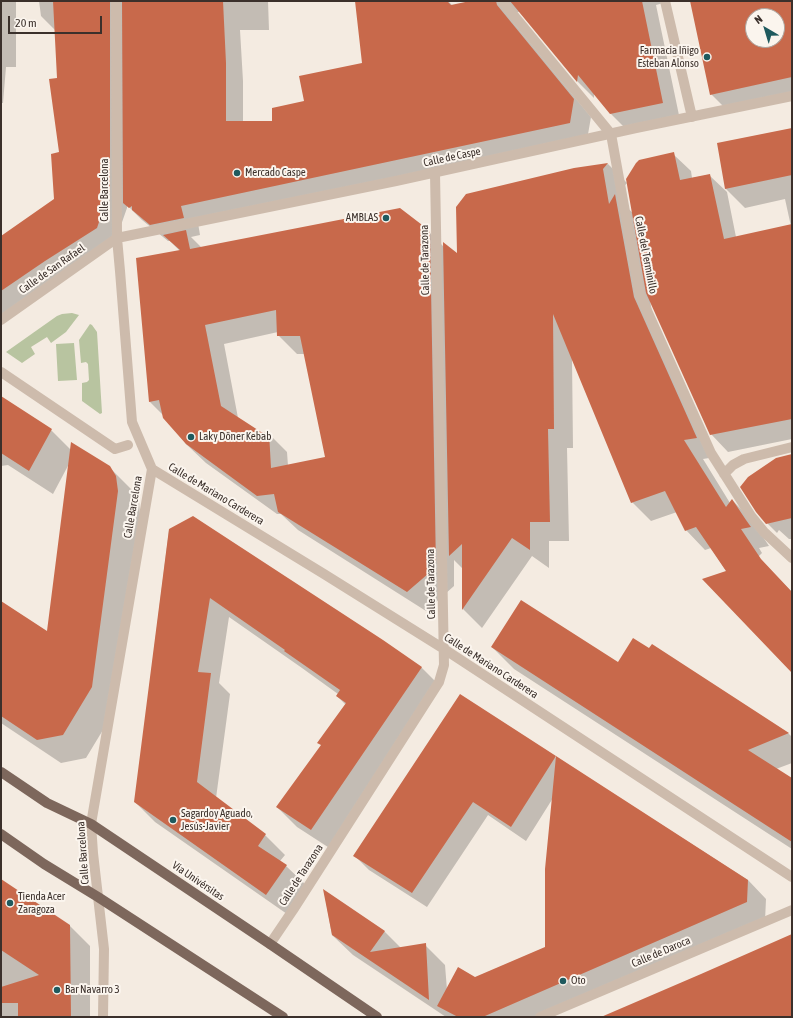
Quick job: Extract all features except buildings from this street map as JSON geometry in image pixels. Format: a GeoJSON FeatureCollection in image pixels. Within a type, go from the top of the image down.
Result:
{"type":"FeatureCollection","features":[{"type":"Feature","properties":{"kind":"main road","name":"Vía Univérsitas"},"geometry":{"type":"LineString","coordinates":[[1,772],[47,803],[91,824],[377,1017]]}},
{"type":"Feature","properties":{"kind":"main road"},"geometry":{"type":"LineString","coordinates":[[1,834],[44,864],[98,897],[283,1017]]}},
{"type":"Feature","properties":{"kind":"street","name":"Calle Barcelona"},"geometry":{"type":"LineString","coordinates":[[103,1017],[104,949],[91,824],[152,469],[132,422],[117,238],[116,1]]}},
{"type":"Feature","properties":{"kind":"street","name":"Calle del Terminillo"},"geometry":{"type":"LineString","coordinates":[[502,1],[610,134],[640,295],[711,453],[751,516],[764,532],[792,558]]}},
{"type":"Feature","properties":{"kind":"street"},"geometry":{"type":"LineString","coordinates":[[666,1],[692,117]]}},
{"type":"Feature","properties":{"kind":"street","name":"Calle de Caspe"},"geometry":{"type":"LineString","coordinates":[[117,238],[435,173],[610,134],[792,96]]}},
{"type":"Feature","properties":{"kind":"street","name":"Calle de Tarazona"},"geometry":{"type":"LineString","coordinates":[[270,944],[439,682],[444,665],[435,173]]}},
{"type":"Feature","properties":{"kind":"street","name":"Calle de San Rafael"},"geometry":{"type":"LineString","coordinates":[[1,320],[117,238]]}},
{"type":"Feature","properties":{"kind":"street"},"geometry":{"type":"LineString","coordinates":[[1,372],[115,449],[128,445]]}},
{"type":"Feature","properties":{"kind":"street"},"geometry":{"type":"LineString","coordinates":[[724,474],[744,459],[792,447]]}},
{"type":"Feature","properties":{"kind":"street","name":"Calle de Mariano Carderera"},"geometry":{"type":"LineString","coordinates":[[152,469],[444,649],[792,877]]}},
{"type":"Feature","properties":{"kind":"street","name":"Calle de Daroca"},"geometry":{"type":"LineString","coordinates":[[540,1017],[792,910]]}},
{"type":"Feature","properties":{"kind":"green space"},"geometry":{"type":"Polygon","coordinates":[[[72,313],[79,315],[66,332],[51,343],[47,337],[31,347],[35,354],[22,363],[6,352],[57,316],[72,313]]]}},
{"type":"Feature","properties":{"kind":"green space"},"geometry":{"type":"Polygon","coordinates":[[[90,324],[97,332],[102,413],[100,414],[82,401],[82,383],[89,380],[88,364],[86,362],[81,363],[79,340],[90,324]]]}},
{"type":"Feature","properties":{"kind":"green space"},"geometry":{"type":"Polygon","coordinates":[[[74,343],[77,380],[58,381],[56,344],[74,343]]]}},
{"type":"Feature","properties":{"kind":"place","name":"Farmacia Iñigo Esteban Alonso"},"geometry":{"type":"Point","coordinates":[707,57]}},
{"type":"Feature","properties":{"kind":"place","name":"Mercado Caspe"},"geometry":{"type":"Point","coordinates":[237,173]}},
{"type":"Feature","properties":{"kind":"place","name":"AMBLAS"},"geometry":{"type":"Point","coordinates":[386,218]}},
{"type":"Feature","properties":{"kind":"place","name":"Laky Döner Kebab"},"geometry":{"type":"Point","coordinates":[191,437]}},
{"type":"Feature","properties":{"kind":"place","name":"Sagardoy Aguado, Jesús-Javier"},"geometry":{"type":"Point","coordinates":[173,820]}},
{"type":"Feature","properties":{"kind":"place","name":"Tienda Acer Zaragoza"},"geometry":{"type":"Point","coordinates":[10,903]}},
{"type":"Feature","properties":{"kind":"place","name":"Oto"},"geometry":{"type":"Point","coordinates":[563,981]}},
{"type":"Feature","properties":{"kind":"place","name":"Bar Navarro 3"},"geometry":{"type":"Point","coordinates":[57,990]}}]}
